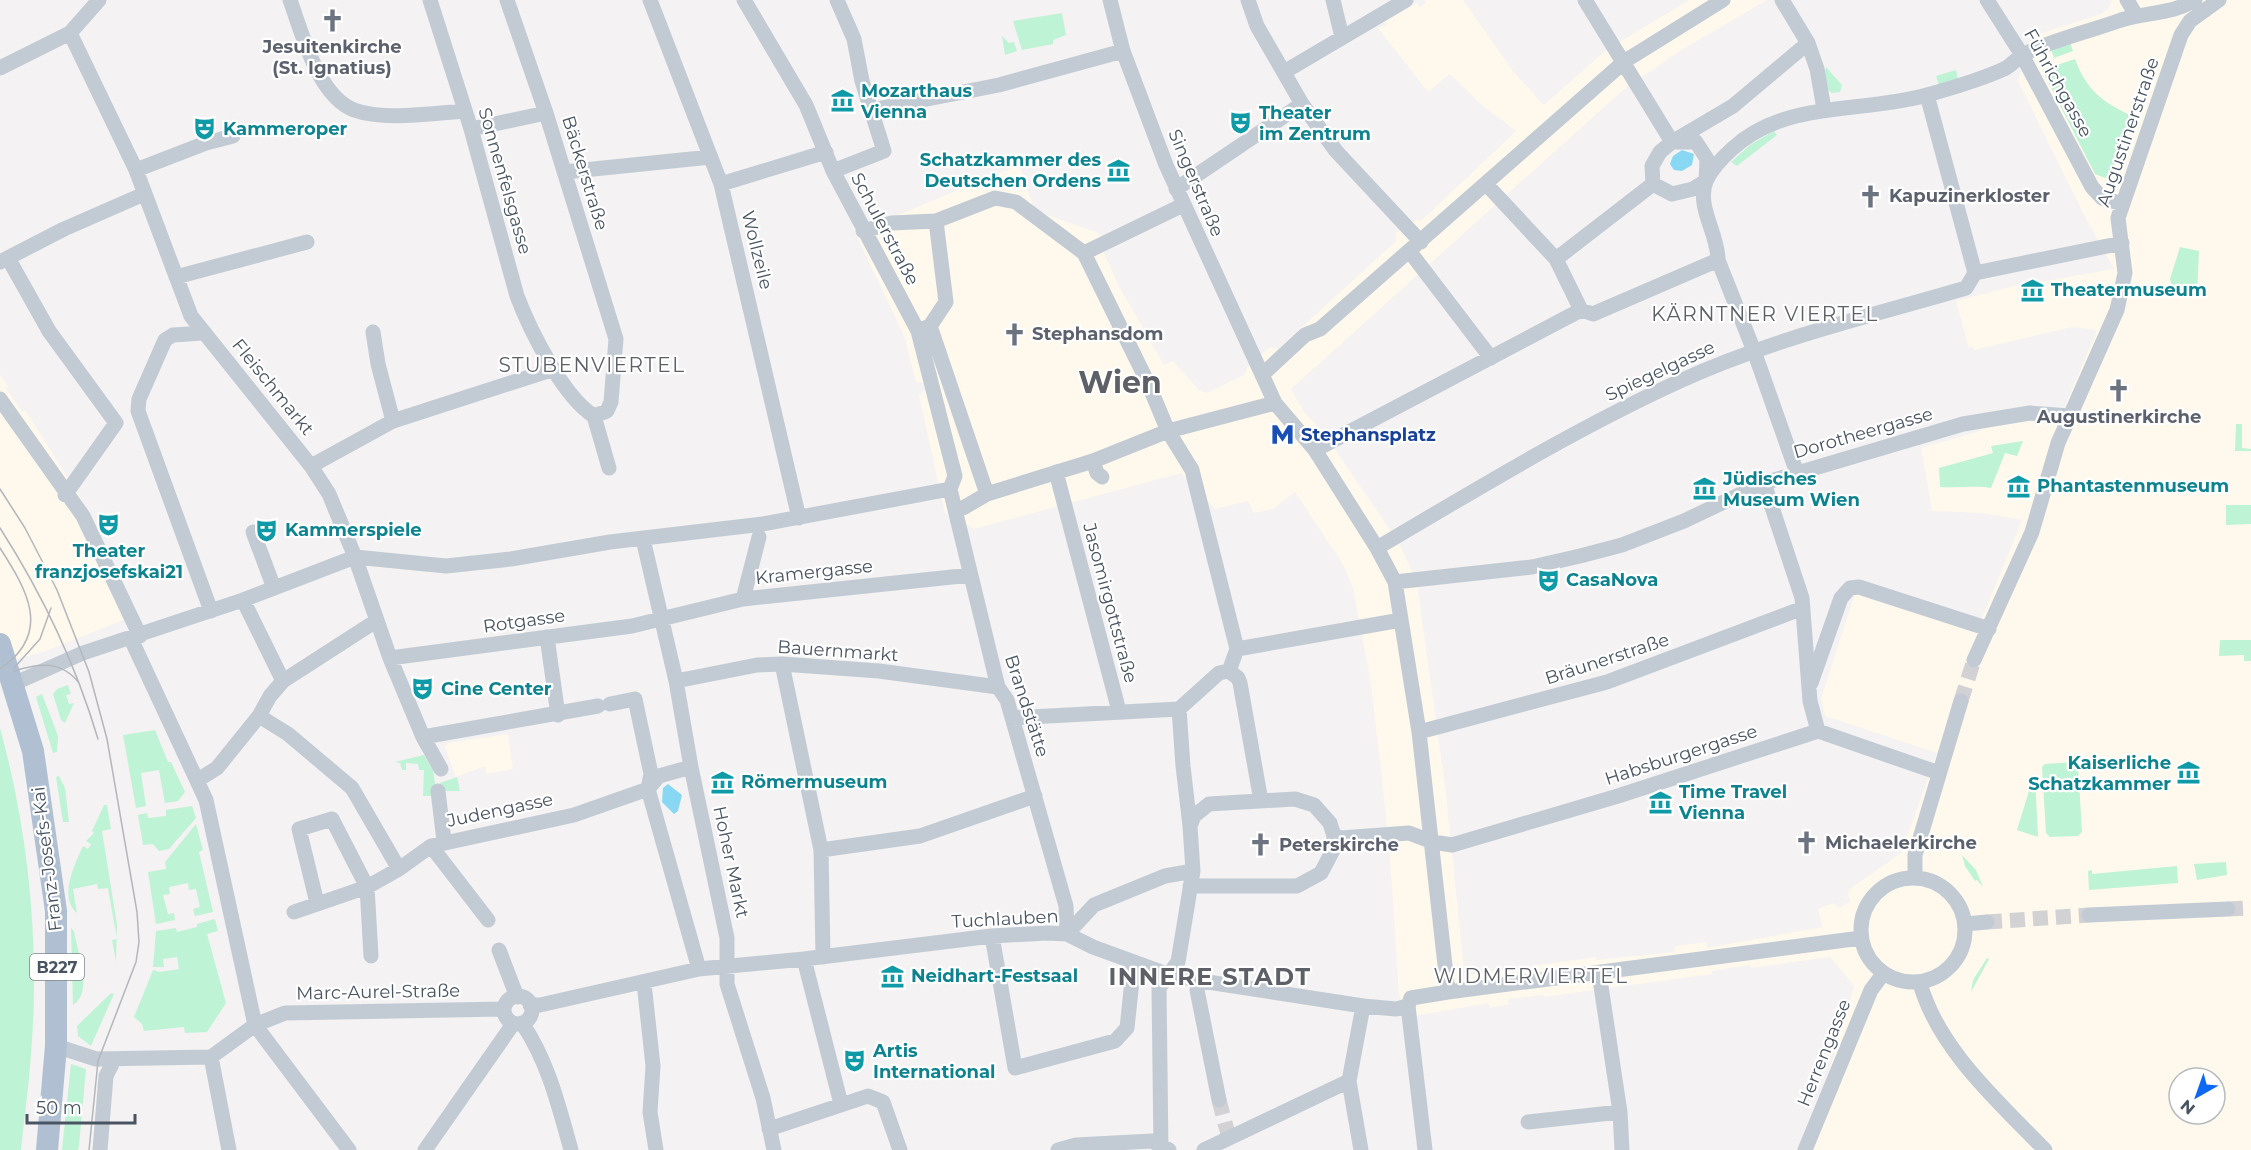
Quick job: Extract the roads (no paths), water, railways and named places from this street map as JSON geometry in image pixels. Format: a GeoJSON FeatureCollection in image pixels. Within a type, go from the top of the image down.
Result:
{"type":"FeatureCollection","features":[{"type":"Feature","properties":{"kind":"main road","name":"Franz-Josefs-Kai"},"geometry":{"type":"LineString","coordinates":[[0,644],[33,751],[47,832],[56,910],[56,1046],[47,1150]]}},
{"type":"Feature","properties":{"kind":"street"},"geometry":{"type":"LineString","coordinates":[[290,0],[314,64],[335,96],[348,107],[362,112],[400,115],[465,111]]}},
{"type":"Feature","properties":{"kind":"street","name":"Sonnenfelsgasse"},"geometry":{"type":"LineString","coordinates":[[430,0],[471,129],[517,296],[527,322],[554,369],[587,411],[594,416]]}},
{"type":"Feature","properties":{"kind":"street","name":"Wollzeile"},"geometry":{"type":"LineString","coordinates":[[650,0],[721,184],[799,519]]}},
{"type":"Feature","properties":{"kind":"street","name":"Schulerstraße"},"geometry":{"type":"LineString","coordinates":[[744,0],[806,105],[833,171],[863,231],[888,276],[924,328],[955,476],[950,489]]}},
{"type":"Feature","properties":{"kind":"street"},"geometry":{"type":"LineString","coordinates":[[833,171],[884,151],[871,110],[854,39],[837,0]]}},
{"type":"Feature","properties":{"kind":"street","name":"Singerstraße"},"geometry":{"type":"LineString","coordinates":[[1110,0],[1123,51],[1176,189],[1275,403],[1312,447],[1377,548],[1395,582],[1419,732],[1448,992]]}},
{"type":"Feature","properties":{"kind":"street"},"geometry":{"type":"LineString","coordinates":[[1248,0],[1257,26],[1302,104],[1336,151],[1359,176],[1415,247],[1491,358]]}},
{"type":"Feature","properties":{"kind":"street"},"geometry":{"type":"LineString","coordinates":[[1333,0],[1342,37]]}},
{"type":"Feature","properties":{"kind":"street"},"geometry":{"type":"LineString","coordinates":[[1284,72],[1406,0]]}},
{"type":"Feature","properties":{"kind":"street"},"geometry":{"type":"LineString","coordinates":[[1585,0],[1625,61],[1672,142]]}},
{"type":"Feature","properties":{"kind":"street"},"geometry":{"type":"LineString","coordinates":[[1263,375],[1305,335],[1321,334],[1415,247],[1625,61],[1723,0]]}},
{"type":"Feature","properties":{"kind":"street"},"geometry":{"type":"LineString","coordinates":[[1782,0],[1808,43],[1817,69],[1824,109]]}},
{"type":"Feature","properties":{"kind":"street","name":"Führichgasse"},"geometry":{"type":"LineString","coordinates":[[1987,0],[2022,55],[2092,187],[2102,198],[2123,204]]}},
{"type":"Feature","properties":{"kind":"street"},"geometry":{"type":"LineString","coordinates":[[2127,0],[2136,15]]}},
{"type":"Feature","properties":{"kind":"street"},"geometry":{"type":"LineString","coordinates":[[1653,184],[1672,195],[1693,189],[1706,181],[1727,154],[1762,128],[1796,114],[1824,109],[1894,103],[1927,95],[2006,69],[2022,55],[2136,15],[2185,7],[2195,0]]}},
{"type":"Feature","properties":{"kind":"street"},"geometry":{"type":"LineString","coordinates":[[2166,11],[2190,21],[2219,0]]}},
{"type":"Feature","properties":{"kind":"street"},"geometry":{"type":"LineString","coordinates":[[0,68],[70,33],[101,1]]}},
{"type":"Feature","properties":{"kind":"street","name":"Bäckerstraße"},"geometry":{"type":"LineString","coordinates":[[508,4],[546,113],[616,339],[611,402],[607,411],[594,416]]}},
{"type":"Feature","properties":{"kind":"street","name":"Augustinerstraße"},"geometry":{"type":"LineString","coordinates":[[1974,660],[2032,532],[2052,460],[2117,310],[2126,273],[2118,218],[2181,35],[2190,21]]}},
{"type":"Feature","properties":{"kind":"street","name":"Fleischmarkt"},"geometry":{"type":"LineString","coordinates":[[70,33],[136,170],[191,316],[311,466],[328,494],[355,557],[390,658],[423,737],[441,769]]}},
{"type":"Feature","properties":{"kind":"street"},"geometry":{"type":"LineString","coordinates":[[1653,184],[1652,166],[1660,152],[1672,142],[1733,106],[1808,43]]}},
{"type":"Feature","properties":{"kind":"street"},"geometry":{"type":"LineString","coordinates":[[871,110],[999,85],[1123,51]]}},
{"type":"Feature","properties":{"kind":"street"},"geometry":{"type":"LineString","coordinates":[[1927,95],[1975,273],[2122,243]]}},
{"type":"Feature","properties":{"kind":"street"},"geometry":{"type":"LineString","coordinates":[[1176,189],[1302,104]]}},
{"type":"Feature","properties":{"kind":"street"},"geometry":{"type":"LineString","coordinates":[[471,129],[546,113]]}},
{"type":"Feature","properties":{"kind":"street"},"geometry":{"type":"LineString","coordinates":[[136,170],[206,143],[233,136]]}},
{"type":"Feature","properties":{"kind":"street"},"geometry":{"type":"LineString","coordinates":[[1672,142],[1696,142],[1707,159],[1703,198],[1718,246],[1718,260],[1754,351],[1797,473]]}},
{"type":"Feature","properties":{"kind":"street"},"geometry":{"type":"LineString","coordinates":[[721,184],[826,152]]}},
{"type":"Feature","properties":{"kind":"street"},"geometry":{"type":"LineString","coordinates":[[564,172],[711,157]]}},
{"type":"Feature","properties":{"kind":"street"},"geometry":{"type":"LineString","coordinates":[[1486,184],[1556,259],[1581,310]]}},
{"type":"Feature","properties":{"kind":"street"},"geometry":{"type":"LineString","coordinates":[[1556,259],[1653,184]]}},
{"type":"Feature","properties":{"kind":"street"},"geometry":{"type":"LineString","coordinates":[[66,495],[116,423],[49,331],[4,260],[64,229],[144,194]]}},
{"type":"Feature","properties":{"kind":"street"},"geometry":{"type":"LineString","coordinates":[[863,231],[892,223],[936,221],[995,198],[1016,202],[1084,253],[1148,383],[1168,431],[1192,470],[1237,649],[1229,671]]}},
{"type":"Feature","properties":{"kind":"street"},"geometry":{"type":"LineString","coordinates":[[1084,253],[1183,205]]}},
{"type":"Feature","properties":{"kind":"street"},"geometry":{"type":"LineString","coordinates":[[936,221],[946,302],[924,328],[987,494]]}},
{"type":"Feature","properties":{"kind":"street"},"geometry":{"type":"LineString","coordinates":[[176,277],[307,242]]}},
{"type":"Feature","properties":{"kind":"street"},"geometry":{"type":"LineString","coordinates":[[1312,447],[1364,424],[1581,310],[1593,314],[1718,260]]}},
{"type":"Feature","properties":{"kind":"street","name":"Spiegelgasse"},"geometry":{"type":"LineString","coordinates":[[1377,548],[1530,457],[1681,380],[1754,351],[1966,288],[1975,273]]}},
{"type":"Feature","properties":{"kind":"street"},"geometry":{"type":"LineString","coordinates":[[373,332],[378,364],[393,421]]}},
{"type":"Feature","properties":{"kind":"street"},"geometry":{"type":"LineString","coordinates":[[203,333],[173,335],[165,340],[139,399],[138,411],[211,611]]}},
{"type":"Feature","properties":{"kind":"street"},"geometry":{"type":"LineString","coordinates":[[311,466],[393,421],[554,369]]}},
{"type":"Feature","properties":{"kind":"street"},"geometry":{"type":"LineString","coordinates":[[0,399],[83,516],[198,780],[206,800],[255,1025],[349,1150]]}},
{"type":"Feature","properties":{"kind":"street"},"geometry":{"type":"LineString","coordinates":[[963,508],[987,494],[1094,461],[1168,431],[1275,403]]}},
{"type":"Feature","properties":{"kind":"street","name":"Dorotheergasse"},"geometry":{"type":"LineString","coordinates":[[1395,582],[1533,567],[1611,547],[1684,521],[1764,483],[1963,424],[2030,413],[2070,417]]}},
{"type":"Feature","properties":{"kind":"street"},"geometry":{"type":"LineString","coordinates":[[594,416],[609,468]]}},
{"type":"Feature","properties":{"kind":"street"},"geometry":{"type":"LineString","coordinates":[[1094,461],[1097,473],[1102,477]]}},
{"type":"Feature","properties":{"kind":"street","name":"Jasomirgottstraße"},"geometry":{"type":"LineString","coordinates":[[1056,472],[1119,711]]}},
{"type":"Feature","properties":{"kind":"street"},"geometry":{"type":"LineString","coordinates":[[1764,483],[1803,608],[1809,688],[1813,718],[1818,731],[1939,773]]}},
{"type":"Feature","properties":{"kind":"street"},"geometry":{"type":"LineString","coordinates":[[13,684],[83,653],[243,600],[355,557],[446,566],[799,519],[950,489]]}},
{"type":"Feature","properties":{"kind":"street","name":"Brandstätte"},"geometry":{"type":"LineString","coordinates":[[950,489],[998,687],[1006,700],[1012,718],[1066,906],[1067,934]]}},
{"type":"Feature","properties":{"kind":"street"},"geometry":{"type":"LineString","coordinates":[[253,532],[274,588]]}},
{"type":"Feature","properties":{"kind":"street"},"geometry":{"type":"LineString","coordinates":[[743,599],[759,537]]}},
{"type":"Feature","properties":{"kind":"street","name":"Hoher Markt"},"geometry":{"type":"LineString","coordinates":[[643,539],[676,681],[691,767],[727,939],[729,966],[727,984],[763,1098],[774,1150]]}},
{"type":"Feature","properties":{"kind":"street","name":"Kramergasse"},"geometry":{"type":"LineString","coordinates":[[662,618],[743,599],[971,575]]}},
{"type":"Feature","properties":{"kind":"street"},"geometry":{"type":"LineString","coordinates":[[1809,688],[1842,598],[1850,588],[1859,587],[1989,629]]}},
{"type":"Feature","properties":{"kind":"street"},"geometry":{"type":"LineString","coordinates":[[243,600],[283,681]]}},
{"type":"Feature","properties":{"kind":"street","name":"Bräunerstraße"},"geometry":{"type":"LineString","coordinates":[[1419,732],[1607,682],[1803,608]]}},
{"type":"Feature","properties":{"kind":"street","name":"Rotgasse"},"geometry":{"type":"LineString","coordinates":[[390,658],[632,626],[662,618]]}},
{"type":"Feature","properties":{"kind":"street"},"geometry":{"type":"LineString","coordinates":[[1237,649],[1401,620]]}},
{"type":"Feature","properties":{"kind":"street"},"geometry":{"type":"LineString","coordinates":[[198,780],[217,768],[259,716],[270,696],[283,681],[376,621]]}},
{"type":"Feature","properties":{"kind":"street"},"geometry":{"type":"LineString","coordinates":[[547,638],[558,715]]}},
{"type":"Feature","properties":{"kind":"street"},"geometry":{"type":"LineString","coordinates":[[782,664],[821,850],[823,957]]}},
{"type":"Feature","properties":{"kind":"street","name":"Bauernmarkt"},"geometry":{"type":"LineString","coordinates":[[676,681],[757,665],[782,664],[879,671],[998,687]]}},
{"type":"Feature","properties":{"kind":"street"},"geometry":{"type":"LineString","coordinates":[[1012,718],[1179,709],[1219,673],[1229,671],[1238,678],[1240,683],[1261,801]]}},
{"type":"Feature","properties":{"kind":"street"},"geometry":{"type":"LineString","coordinates":[[423,737],[558,715],[635,699],[651,774],[648,789],[699,969]]}},
{"type":"Feature","properties":{"kind":"street"},"geometry":{"type":"LineString","coordinates":[[1915,878],[1915,855],[1961,700]]}},
{"type":"Feature","properties":{"kind":"street"},"geometry":{"type":"LineString","coordinates":[[1058,1150],[1076,1145],[1152,1142],[1164,1148],[1158,988],[1178,962],[1192,878],[1191,826],[1183,766],[1179,709]]}},
{"type":"Feature","properties":{"kind":"street"},"geometry":{"type":"LineString","coordinates":[[259,716],[288,734],[352,788],[399,869]]}},
{"type":"Feature","properties":{"kind":"street","name":"Habsburgergasse"},"geometry":{"type":"LineString","coordinates":[[1334,836],[1341,838],[1409,832],[1433,842],[1452,845],[1818,731]]}},
{"type":"Feature","properties":{"kind":"street"},"geometry":{"type":"LineString","coordinates":[[648,789],[658,776],[691,767]]}},
{"type":"Feature","properties":{"kind":"street","name":"Judengasse"},"geometry":{"type":"LineString","coordinates":[[294,912],[367,887],[438,843],[494,833],[574,814],[648,789]]}},
{"type":"Feature","properties":{"kind":"street"},"geometry":{"type":"LineString","coordinates":[[438,791],[438,843],[488,920]]}},
{"type":"Feature","properties":{"kind":"street"},"geometry":{"type":"LineString","coordinates":[[821,850],[920,836],[1035,796]]}},
{"type":"Feature","properties":{"kind":"street"},"geometry":{"type":"LineString","coordinates":[[1067,934],[1094,905],[1165,876],[1297,886],[1321,873],[1329,862],[1333,850],[1334,836],[1323,812],[1306,801],[1295,799],[1209,804],[1194,816],[1191,826]]}},
{"type":"Feature","properties":{"kind":"street"},"geometry":{"type":"LineString","coordinates":[[317,903],[299,829],[332,819],[367,887],[371,956]]}},
{"type":"Feature","properties":{"kind":"street"},"geometry":{"type":"LineString","coordinates":[[1915,878],[1933,882],[1952,895],[1959,905],[1965,924],[1965,938],[1955,962],[1936,977],[1920,982],[1902,982],[1883,974],[1871,962],[1861,938],[1862,918],[1873,896],[1887,885],[1915,878]]}},
{"type":"Feature","properties":{"kind":"street"},"geometry":{"type":"LineString","coordinates":[[2090,915],[2228,909]]}},
{"type":"Feature","properties":{"kind":"street"},"geometry":{"type":"LineString","coordinates":[[1965,924],[1987,922]]}},
{"type":"Feature","properties":{"kind":"street","name":"Tuchlauben"},"geometry":{"type":"LineString","coordinates":[[729,966],[992,936],[1067,934],[1167,974],[1363,1006],[1396,1009],[1408,1006],[1411,998],[1448,992]]}},
{"type":"Feature","properties":{"kind":"street"},"geometry":{"type":"LineString","coordinates":[[992,936],[1015,1068],[1115,1041],[1126,1028],[1134,962]]}},
{"type":"Feature","properties":{"kind":"street"},"geometry":{"type":"LineString","coordinates":[[1448,992],[1861,938]]}},
{"type":"Feature","properties":{"kind":"street"},"geometry":{"type":"LineString","coordinates":[[425,1150],[518,1023],[530,1017],[499,950]]}},
{"type":"Feature","properties":{"kind":"street"},"geometry":{"type":"LineString","coordinates":[[804,959],[842,1104]]}},
{"type":"Feature","properties":{"kind":"street"},"geometry":{"type":"LineString","coordinates":[[571,1150],[536,1044],[518,1023],[506,1018],[504,1009],[509,1000],[524,1001],[644,983],[699,969],[729,966]]}},
{"type":"Feature","properties":{"kind":"street"},"geometry":{"type":"LineString","coordinates":[[1599,973],[1620,1112],[1622,1150]]}},
{"type":"Feature","properties":{"kind":"street","name":"Herrengasse"},"geometry":{"type":"LineString","coordinates":[[1805,1150],[1871,990],[1883,974]]}},
{"type":"Feature","properties":{"kind":"street"},"geometry":{"type":"LineString","coordinates":[[1920,982],[1926,1006],[1955,1050],[1986,1089],[2045,1150]]}},
{"type":"Feature","properties":{"kind":"street"},"geometry":{"type":"LineString","coordinates":[[644,983],[653,1066],[650,1112],[656,1150]]}},
{"type":"Feature","properties":{"kind":"street"},"geometry":{"type":"LineString","coordinates":[[1197,990],[1219,1100]]}},
{"type":"Feature","properties":{"kind":"street"},"geometry":{"type":"LineString","coordinates":[[1361,1150],[1349,1081],[1363,1006]]}},
{"type":"Feature","properties":{"kind":"street"},"geometry":{"type":"LineString","coordinates":[[1408,1006],[1425,1150]]}},
{"type":"Feature","properties":{"kind":"street","name":"Marc-Aurel-Straße"},"geometry":{"type":"LineString","coordinates":[[211,1057],[255,1025],[285,1012],[504,1009]]}},
{"type":"Feature","properties":{"kind":"street"},"geometry":{"type":"LineString","coordinates":[[56,1046],[96,1059],[211,1057],[229,1150]]}},
{"type":"Feature","properties":{"kind":"street"},"geometry":{"type":"LineString","coordinates":[[100,1150],[106,1076],[114,1060]]}},
{"type":"Feature","properties":{"kind":"street"},"geometry":{"type":"LineString","coordinates":[[1204,1150],[1349,1081]]}},
{"type":"Feature","properties":{"kind":"street"},"geometry":{"type":"LineString","coordinates":[[769,1129],[868,1096],[883,1102],[900,1150]]}},
{"type":"Feature","properties":{"kind":"street"},"geometry":{"type":"LineString","coordinates":[[1528,1122],[1620,1112]]}},
{"type":"Feature","properties":{"kind":"water"},"geometry":{"type":"Polygon","coordinates":[[[1682,150],[1694,154],[1692,165],[1682,171],[1674,170],[1670,164],[1673,156],[1682,150]]]}},
{"type":"Feature","properties":{"kind":"water"},"geometry":{"type":"Polygon","coordinates":[[[668,784],[682,795],[678,811],[674,814],[662,802],[663,788],[668,784]]]}},
{"type":"Feature","properties":{"kind":"tunnel"},"geometry":{"type":"LineString","coordinates":[[1961,701],[1974,660]]}},
{"type":"Feature","properties":{"kind":"tunnel"},"geometry":{"type":"LineString","coordinates":[[2228,909],[2251,908]]}},
{"type":"Feature","properties":{"kind":"tunnel"},"geometry":{"type":"LineString","coordinates":[[1987,922],[2089,915]]}},
{"type":"Feature","properties":{"kind":"tunnel"},"geometry":{"type":"LineString","coordinates":[[1219,1100],[1229,1138]]}},
{"type":"Feature","properties":{"kind":"tram line"},"geometry":{"type":"LineString","coordinates":[[0,489],[25,528],[57,590],[89,672],[107,739],[137,912],[139,942],[136,962],[98,1061],[89,1150]]}},
{"type":"Feature","properties":{"kind":"tram line"},"geometry":{"type":"LineString","coordinates":[[0,528],[44,604],[79,683],[98,739]]}},
{"type":"Feature","properties":{"kind":"tram line"},"geometry":{"type":"LineString","coordinates":[[0,548],[19,580],[30,611],[30,626],[26,641],[16,655],[0,669]]}},
{"type":"Feature","properties":{"kind":"tram line"},"geometry":{"type":"LineString","coordinates":[[14,668],[40,639],[51,608]]}},
{"type":"Feature","properties":{"kind":"tram line"},"geometry":{"type":"LineString","coordinates":[[14,671],[32,666],[49,665],[65,670],[79,683]]}},
{"type":"Feature","properties":{"kind":"place","name":"Jesuitenkirche (St. Ignatius)"},"geometry":{"type":"Point","coordinates":[332,21]}},
{"type":"Feature","properties":{"kind":"place","name":"Mozarthaus Vienna"},"geometry":{"type":"Point","coordinates":[843,101]}},
{"type":"Feature","properties":{"kind":"place","name":"Theater im Zentrum"},"geometry":{"type":"Point","coordinates":[1241,123]}},
{"type":"Feature","properties":{"kind":"place","name":"Kammeroper"},"geometry":{"type":"Point","coordinates":[205,129]}},
{"type":"Feature","properties":{"kind":"place","name":"Schatzkammer des Deutschen Ordens"},"geometry":{"type":"Point","coordinates":[1119,170]}},
{"type":"Feature","properties":{"kind":"place","name":"Kapuzinerkloster"},"geometry":{"type":"Point","coordinates":[1871,196]}},
{"type":"Feature","properties":{"kind":"place","name":"Theatermuseum"},"geometry":{"type":"Point","coordinates":[2033,290]}},
{"type":"Feature","properties":{"kind":"place","name":"Stephansdom"},"geometry":{"type":"Point","coordinates":[1014,334]}},
{"type":"Feature","properties":{"kind":"place","name":"Augustinerkirche"},"geometry":{"type":"Point","coordinates":[2119,391]}},
{"type":"Feature","properties":{"kind":"place","name":"Stephansplatz"},"geometry":{"type":"Point","coordinates":[1283,435]}},
{"type":"Feature","properties":{"kind":"place","name":"Phantastenmuseum"},"geometry":{"type":"Point","coordinates":[2019,486]}},
{"type":"Feature","properties":{"kind":"place","name":"Jüdisches Museum Wien"},"geometry":{"type":"Point","coordinates":[1705,489]}},
{"type":"Feature","properties":{"kind":"place","name":"Theater franzjosefskai21"},"geometry":{"type":"Point","coordinates":[109,525]}},
{"type":"Feature","properties":{"kind":"place","name":"Kammerspiele"},"geometry":{"type":"Point","coordinates":[267,530]}},
{"type":"Feature","properties":{"kind":"place","name":"CasaNova"},"geometry":{"type":"Point","coordinates":[1548,580]}},
{"type":"Feature","properties":{"kind":"place","name":"Cine Center"},"geometry":{"type":"Point","coordinates":[423,689]}},
{"type":"Feature","properties":{"kind":"place","name":"Kaiserliche Schatzkammer"},"geometry":{"type":"Point","coordinates":[2189,773]}},
{"type":"Feature","properties":{"kind":"place","name":"Römermuseum"},"geometry":{"type":"Point","coordinates":[723,782]}},
{"type":"Feature","properties":{"kind":"place","name":"Time Travel Vienna"},"geometry":{"type":"Point","coordinates":[1661,802]}},
{"type":"Feature","properties":{"kind":"place","name":"Michaelerkirche"},"geometry":{"type":"Point","coordinates":[1807,843]}},
{"type":"Feature","properties":{"kind":"place","name":"Peterskirche"},"geometry":{"type":"Point","coordinates":[1261,845]}},
{"type":"Feature","properties":{"kind":"place","name":"Neidhart-Festsaal"},"geometry":{"type":"Point","coordinates":[893,976]}},
{"type":"Feature","properties":{"kind":"place","name":"Artis International"},"geometry":{"type":"Point","coordinates":[855,1061]}},
{"type":"Feature","properties":{"kind":"district","name":"KÄRNTNER VIERTEL"},"geometry":{"type":"Point","coordinates":[1765,314]}},
{"type":"Feature","properties":{"kind":"district","name":"STUBENVIERTEL"},"geometry":{"type":"Point","coordinates":[592,365]}},
{"type":"Feature","properties":{"kind":"district","name":"Wien"},"geometry":{"type":"Point","coordinates":[1120,382]}},
{"type":"Feature","properties":{"kind":"district","name":"INNERE STADT"},"geometry":{"type":"Point","coordinates":[1210,976]}},
{"type":"Feature","properties":{"kind":"district","name":"WIDMERVIERTEL"},"geometry":{"type":"Point","coordinates":[1531,976]}}]}
